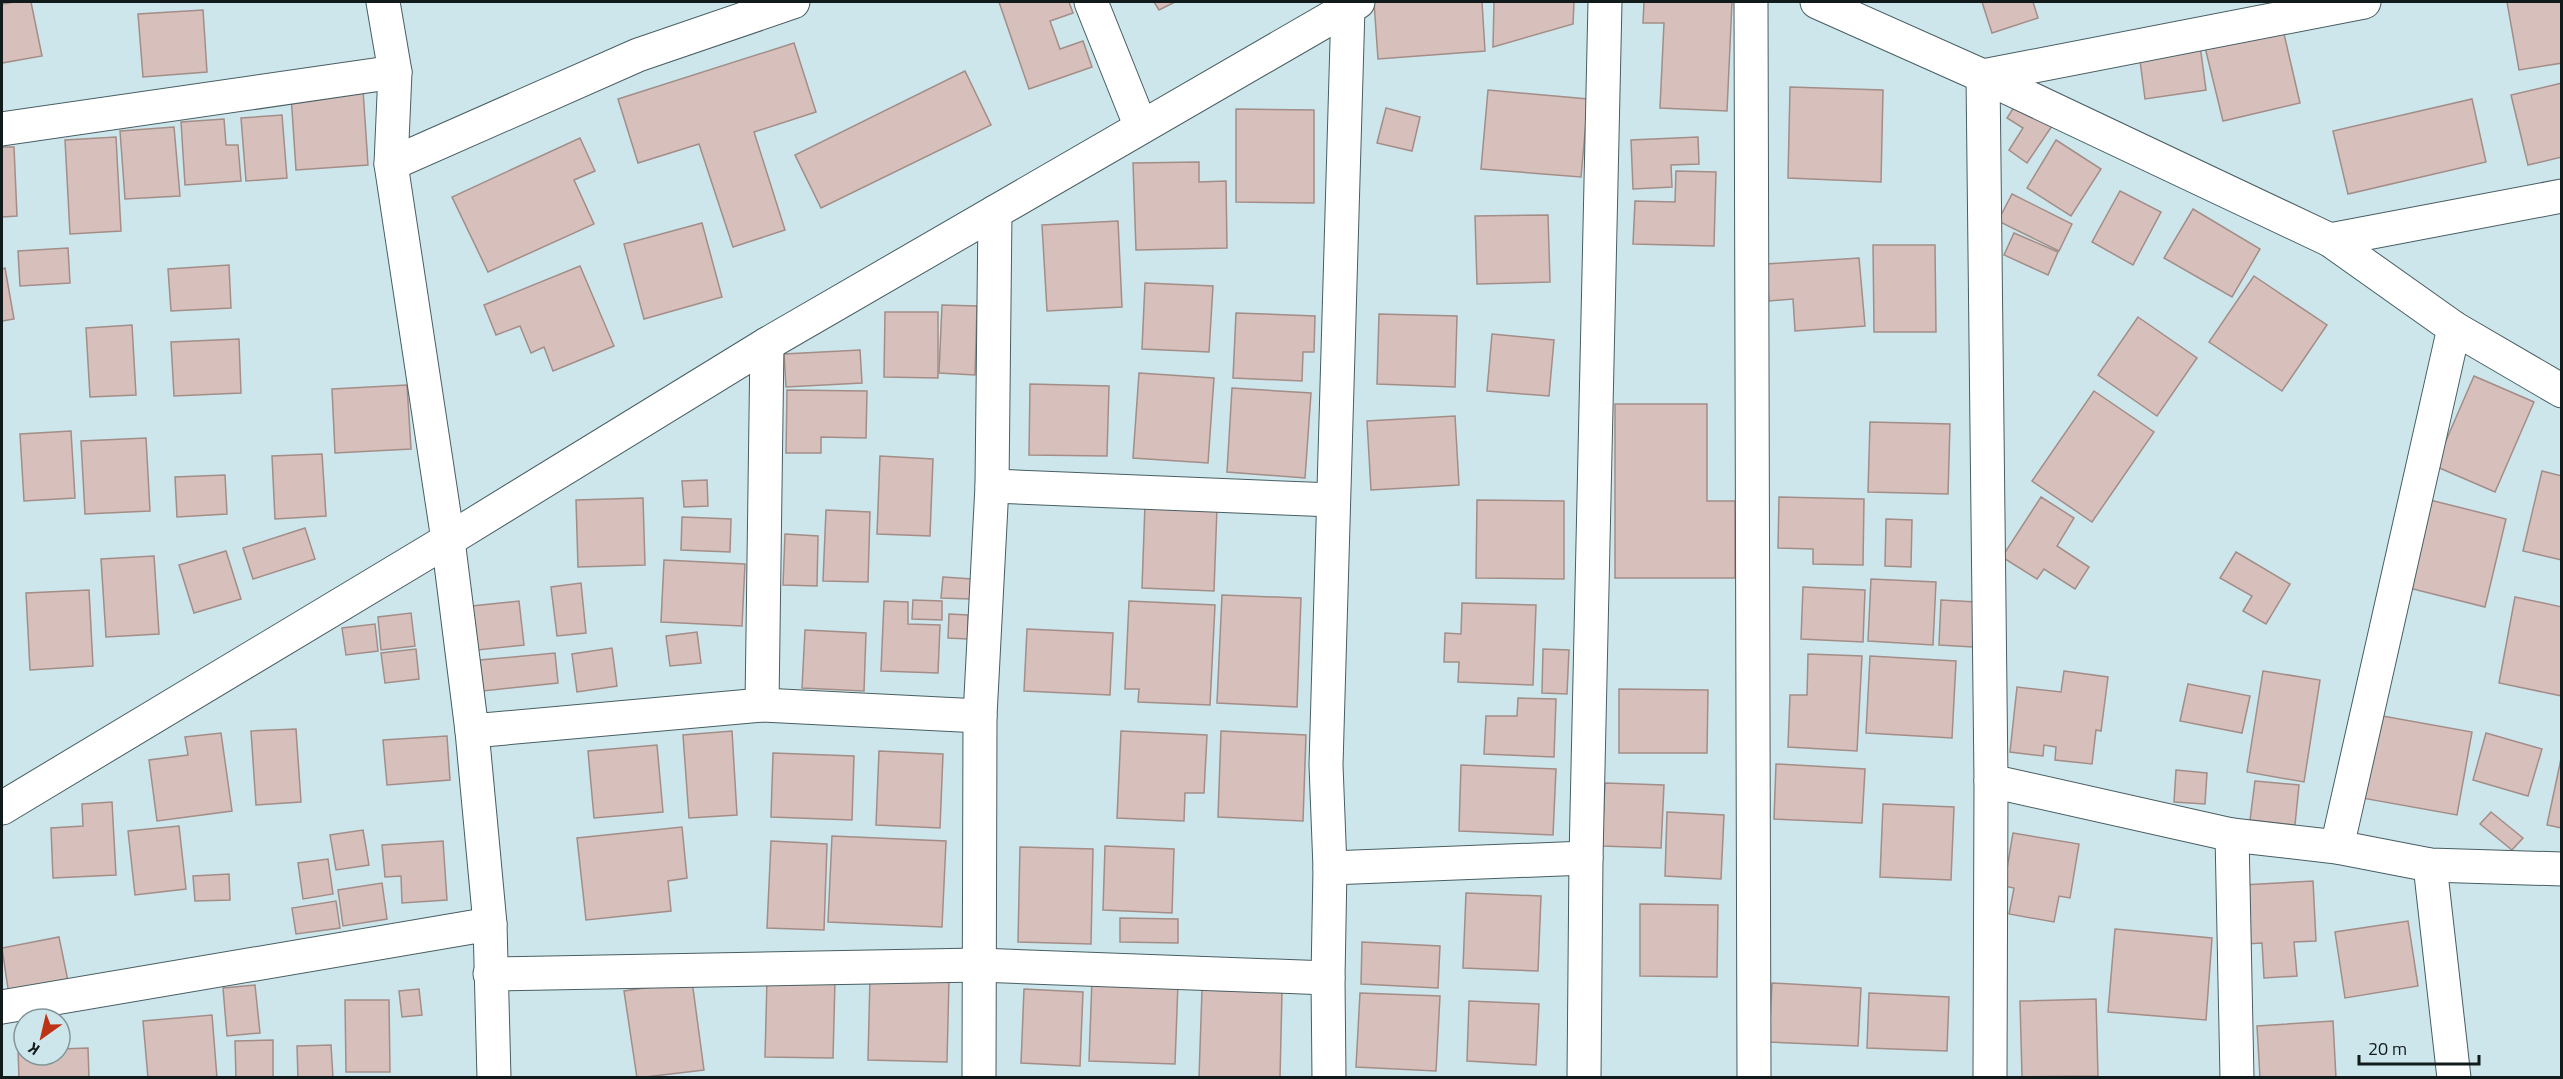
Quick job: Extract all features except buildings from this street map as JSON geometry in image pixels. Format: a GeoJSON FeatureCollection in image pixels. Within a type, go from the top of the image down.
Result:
{"type":"FeatureCollection","features":[{"type":"Feature","properties":{"kind":"street"},"geometry":{"type":"LineString","coordinates":[[383,2],[395,72],[391,164],[448,540],[472,731],[490,924],[494,1077]]}},
{"type":"Feature","properties":{"kind":"street"},"geometry":{"type":"LineString","coordinates":[[391,164],[638,55],[793,2]]}},
{"type":"Feature","properties":{"kind":"street"},"geometry":{"type":"LineString","coordinates":[[1091,2],[1141,127]]}},
{"type":"Feature","properties":{"kind":"street"},"geometry":{"type":"LineString","coordinates":[[1584,1077],[1586,858],[1605,2]]}},
{"type":"Feature","properties":{"kind":"street"},"geometry":{"type":"LineString","coordinates":[[1751,2],[1754,1077]]}},
{"type":"Feature","properties":{"kind":"street"},"geometry":{"type":"LineString","coordinates":[[1817,2],[1983,76],[2330,240],[2454,328],[2562,391]]}},
{"type":"Feature","properties":{"kind":"street"},"geometry":{"type":"LineString","coordinates":[[1983,76],[2364,2]]}},
{"type":"Feature","properties":{"kind":"street"},"geometry":{"type":"LineString","coordinates":[[2,808],[448,540],[767,344],[1353,4]]}},
{"type":"Feature","properties":{"kind":"street"},"geometry":{"type":"LineString","coordinates":[[1329,1077],[1330,868],[1326,765],[1333,500],[1353,4]]}},
{"type":"Feature","properties":{"kind":"street"},"geometry":{"type":"LineString","coordinates":[[2,129],[395,72]]}},
{"type":"Feature","properties":{"kind":"street"},"geometry":{"type":"LineString","coordinates":[[1983,76],[1991,781],[1990,1077]]}},
{"type":"Feature","properties":{"kind":"street"},"geometry":{"type":"LineString","coordinates":[[2330,240],[2562,196]]}},
{"type":"Feature","properties":{"kind":"street"},"geometry":{"type":"LineString","coordinates":[[979,1077],[980,716],[992,486],[995,212]]}},
{"type":"Feature","properties":{"kind":"street"},"geometry":{"type":"LineString","coordinates":[[2337,847],[2454,328]]}},
{"type":"Feature","properties":{"kind":"street"},"geometry":{"type":"LineString","coordinates":[[762,705],[767,344]]}},
{"type":"Feature","properties":{"kind":"street"},"geometry":{"type":"LineString","coordinates":[[992,486],[1333,500]]}},
{"type":"Feature","properties":{"kind":"street"},"geometry":{"type":"LineString","coordinates":[[472,731],[762,705],[980,716]]}},
{"type":"Feature","properties":{"kind":"street"},"geometry":{"type":"LineString","coordinates":[[1991,781],[2232,835],[2337,847],[2430,865],[2562,869]]}},
{"type":"Feature","properties":{"kind":"street"},"geometry":{"type":"LineString","coordinates":[[2232,835],[2237,1077]]}},
{"type":"Feature","properties":{"kind":"street"},"geometry":{"type":"LineString","coordinates":[[1330,868],[1586,858]]}},
{"type":"Feature","properties":{"kind":"street"},"geometry":{"type":"LineString","coordinates":[[2430,865],[2454,1077]]}},
{"type":"Feature","properties":{"kind":"street"},"geometry":{"type":"LineString","coordinates":[[2,1007],[490,924]]}},
{"type":"Feature","properties":{"kind":"street"},"geometry":{"type":"LineString","coordinates":[[490,974],[978,965],[1328,978]]}}]}
